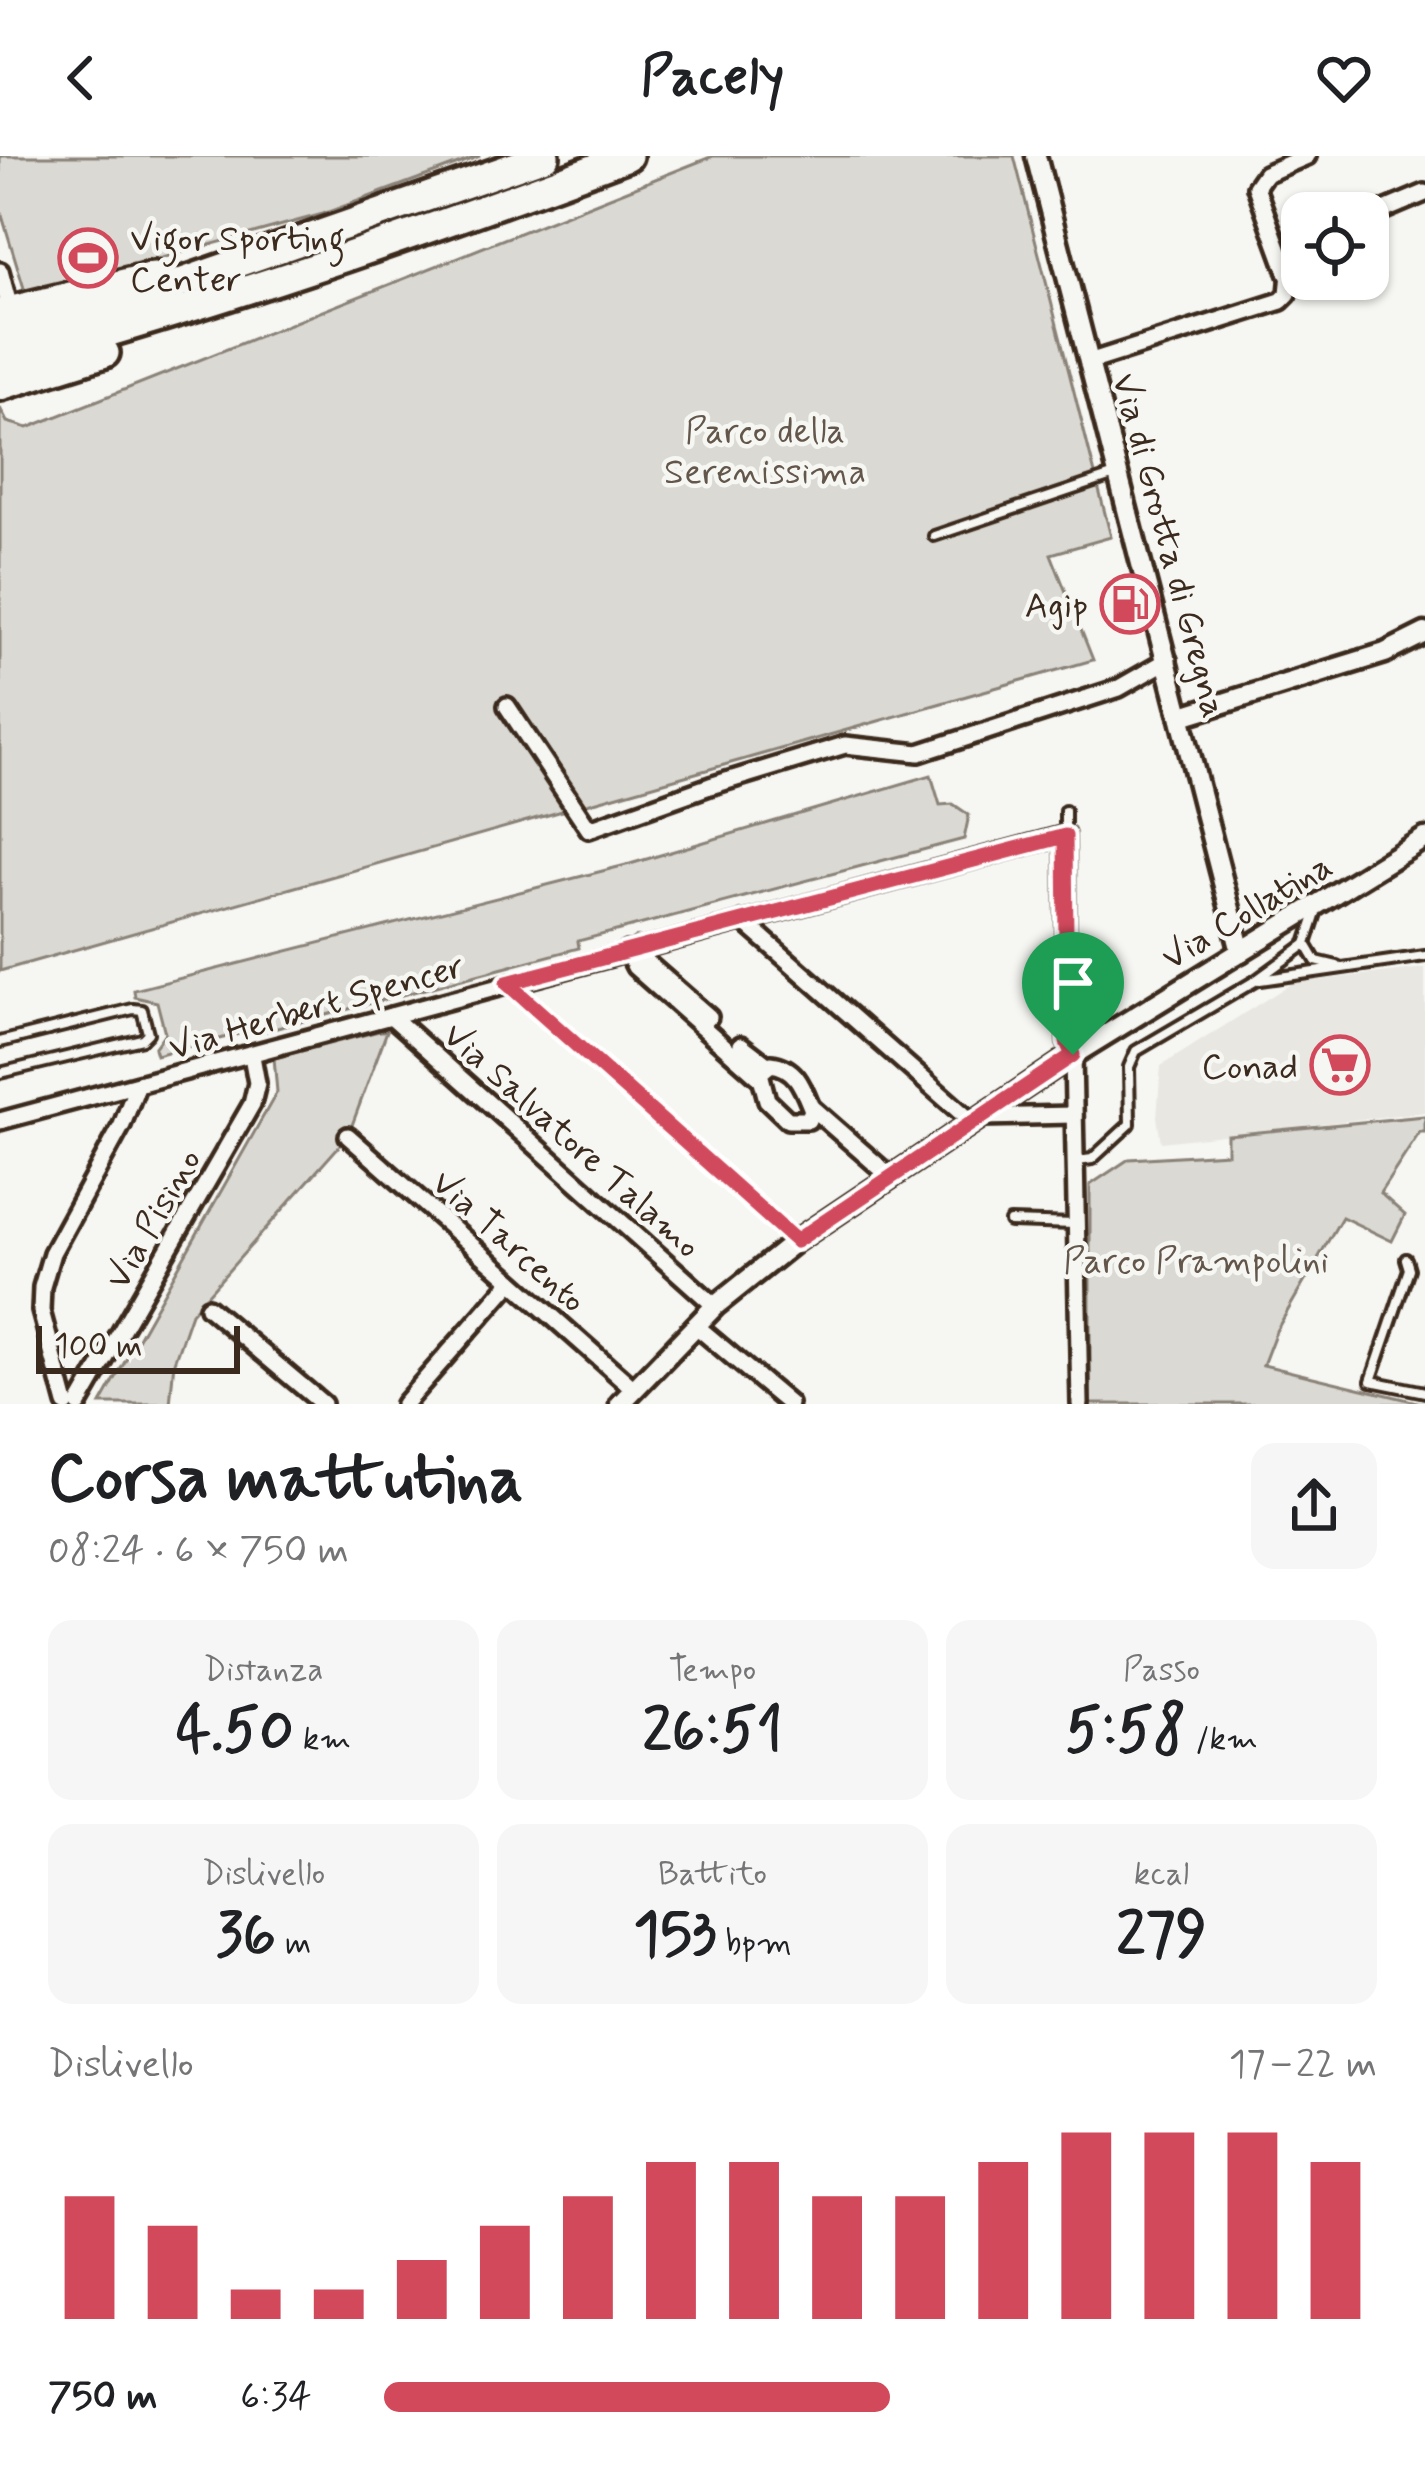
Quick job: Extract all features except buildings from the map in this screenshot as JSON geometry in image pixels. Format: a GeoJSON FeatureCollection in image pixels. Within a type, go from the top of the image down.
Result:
{"type":"FeatureCollection","features":[{"type":"Feature","properties":{"kind":"highway"},"geometry":{"type":"LineString","coordinates":[[0,338],[85,316],[544,156]]}},
{"type":"Feature","properties":{"kind":"highway"},"geometry":{"type":"LineString","coordinates":[[0,364],[349,254],[628,156]]}},
{"type":"Feature","properties":{"kind":"highway"},"geometry":{"type":"LineString","coordinates":[[4,307],[287,246]]}},
{"type":"Feature","properties":{"kind":"highway"},"geometry":{"type":"LineString","coordinates":[[0,386],[200,319],[349,254]]}},
{"type":"Feature","properties":{"kind":"street","name":"Via di Grotta di Gregna"},"geometry":{"type":"LineString","coordinates":[[1036,156],[1241,952]]}},
{"type":"Feature","properties":{"kind":"street"},"geometry":{"type":"LineString","coordinates":[[1281,256],[1256,188],[1265,174],[1307,156]]}},
{"type":"Feature","properties":{"kind":"street"},"geometry":{"type":"LineString","coordinates":[[1389,208],[1425,193]]}},
{"type":"Feature","properties":{"kind":"street"},"geometry":{"type":"LineString","coordinates":[[0,271],[4,307]]}},
{"type":"Feature","properties":{"kind":"street"},"geometry":{"type":"LineString","coordinates":[[1089,362],[1282,300]]}},
{"type":"Feature","properties":{"kind":"street"},"geometry":{"type":"LineString","coordinates":[[1182,716],[1370,658],[1425,633]]}},
{"type":"Feature","properties":{"kind":"street"},"geometry":{"type":"LineString","coordinates":[[507,706],[589,829],[845,745],[919,753],[1120,688],[1168,660]]}},
{"type":"Feature","properties":{"kind":"street"},"geometry":{"type":"LineString","coordinates":[[1065,836],[1080,1404]]}},
{"type":"Feature","properties":{"kind":"street","name":"Via Herbert Spencer"},"geometry":{"type":"LineString","coordinates":[[0,1121],[1065,836]]}},
{"type":"Feature","properties":{"kind":"street","name":"Via Collatina"},"geometry":{"type":"LineString","coordinates":[[620,1404],[715,1306],[796,1241],[1073,1055],[1425,838]]}},
{"type":"Feature","properties":{"kind":"street"},"geometry":{"type":"LineString","coordinates":[[743,921],[977,1120],[1074,1115]]}},
{"type":"Feature","properties":{"kind":"street"},"geometry":{"type":"LineString","coordinates":[[632,950],[635,967],[764,1072]]}},
{"type":"Feature","properties":{"kind":"street","name":"Via Salvatore Talamo"},"geometry":{"type":"LineString","coordinates":[[392,1016],[715,1306]]}},
{"type":"Feature","properties":{"kind":"street","name":"Via Pisino"},"geometry":{"type":"LineString","coordinates":[[79,1404],[252,1104],[257,1078],[252,1056]]}},
{"type":"Feature","properties":{"kind":"street"},"geometry":{"type":"LineString","coordinates":[[764,1072],[780,1064],[792,1071],[810,1114],[888,1181]]}},
{"type":"Feature","properties":{"kind":"street"},"geometry":{"type":"LineString","coordinates":[[764,1072],[763,1092],[777,1113],[794,1122],[810,1114]]}},
{"type":"Feature","properties":{"kind":"street"},"geometry":{"type":"LineString","coordinates":[[66,1404],[41,1311],[42,1287],[52,1253],[122,1125],[136,1086]]}},
{"type":"Feature","properties":{"kind":"street","name":"Via Tarcento"},"geometry":{"type":"LineString","coordinates":[[348,1136],[634,1388]]}},
{"type":"Feature","properties":{"kind":"street"},"geometry":{"type":"LineString","coordinates":[[404,1404],[512,1282]]}},
{"type":"Feature","properties":{"kind":"street"},"geometry":{"type":"LineString","coordinates":[[208,1307],[312,1401]]}},
{"type":"Feature","properties":{"kind":"street"},"geometry":{"type":"LineString","coordinates":[[695,1325],[788,1404]]}},
{"type":"Feature","properties":{"kind":"lane"},"geometry":{"type":"LineString","coordinates":[[934,536],[1119,473]]}},
{"type":"Feature","properties":{"kind":"lane"},"geometry":{"type":"LineString","coordinates":[[1065,812],[1065,836]]}},
{"type":"Feature","properties":{"kind":"lane"},"geometry":{"type":"LineString","coordinates":[[1076,1162],[1092,1159],[1130,1124],[1130,1067],[1136,1052],[1255,981],[1306,944],[1319,905]]}},
{"type":"Feature","properties":{"kind":"lane"},"geometry":{"type":"LineString","coordinates":[[1306,944],[1310,955],[1323,965],[1357,966]]}},
{"type":"Feature","properties":{"kind":"lane"},"geometry":{"type":"LineString","coordinates":[[1255,981],[1425,956]]}},
{"type":"Feature","properties":{"kind":"lane"},"geometry":{"type":"LineString","coordinates":[[507,983],[796,1241]]}},
{"type":"Feature","properties":{"kind":"lane"},"geometry":{"type":"LineString","coordinates":[[0,1042],[133,1009],[142,1010],[148,1033],[142,1039],[0,1073]]}},
{"type":"Feature","properties":{"kind":"lane"},"geometry":{"type":"LineString","coordinates":[[1010,1222],[1078,1225]]}},
{"type":"Feature","properties":{"kind":"lane"},"geometry":{"type":"LineString","coordinates":[[1406,1259],[1409,1269],[1371,1381],[1425,1392]]}},
{"type":"Feature","properties":{"kind":"shaded area"},"geometry":{"type":"Polygon","coordinates":[[[1425,968],[1425,1112],[1161,1142],[1157,1117],[1161,1066],[1292,983],[1425,968]]]}},
{"type":"Feature","properties":{"kind":"green space","name":"Vigor Sporting Center"},"geometry":{"type":"Polygon","coordinates":[[[0,156],[480,156],[323,214],[26,295],[0,209],[0,156]]]}},
{"type":"Feature","properties":{"kind":"green space","name":"Parco della Serenissima"},"geometry":{"type":"Polygon","coordinates":[[[713,156],[1014,156],[1111,537],[1051,554],[1093,660],[0,971],[0,408],[7,422],[28,428],[713,156]]]}},
{"type":"Feature","properties":{"kind":"green space"},"geometry":{"type":"Polygon","coordinates":[[[931,775],[940,805],[953,804],[969,815],[964,839],[578,941],[579,948],[266,1031],[156,1055],[154,1048],[165,1033],[157,1002],[135,997],[134,990],[630,864],[931,775]]]}},
{"type":"Feature","properties":{"kind":"green space"},"geometry":{"type":"Polygon","coordinates":[[[387,1031],[348,1136],[191,1313],[174,1362],[170,1404],[101,1404],[277,1092],[274,1058],[387,1031]]]}},
{"type":"Feature","properties":{"kind":"green space","name":"Parco Prampolini"},"geometry":{"type":"Polygon","coordinates":[[[1425,1116],[1425,1132],[1420,1132],[1380,1193],[1405,1215],[1392,1241],[1342,1217],[1276,1331],[1263,1365],[1425,1404],[1090,1404],[1090,1185],[1129,1159],[1227,1153],[1227,1135],[1425,1116]]]}},
{"type":"Feature","properties":{"kind":"place","name":"Vigor Sporting Center"},"geometry":{"type":"Point","coordinates":[88,258]}},
{"type":"Feature","properties":{"kind":"place","name":"Agip"},"geometry":{"type":"Point","coordinates":[1130,604]}},
{"type":"Feature","properties":{"kind":"place","name":"Conad"},"geometry":{"type":"Point","coordinates":[1340,1065]}},
{"type":"Feature","properties":{"kind":"route"},"geometry":{"type":"LineString","coordinates":[[1065,836],[1067,1042],[1073,1055],[796,1241],[507,983],[1065,836]]}}]}
